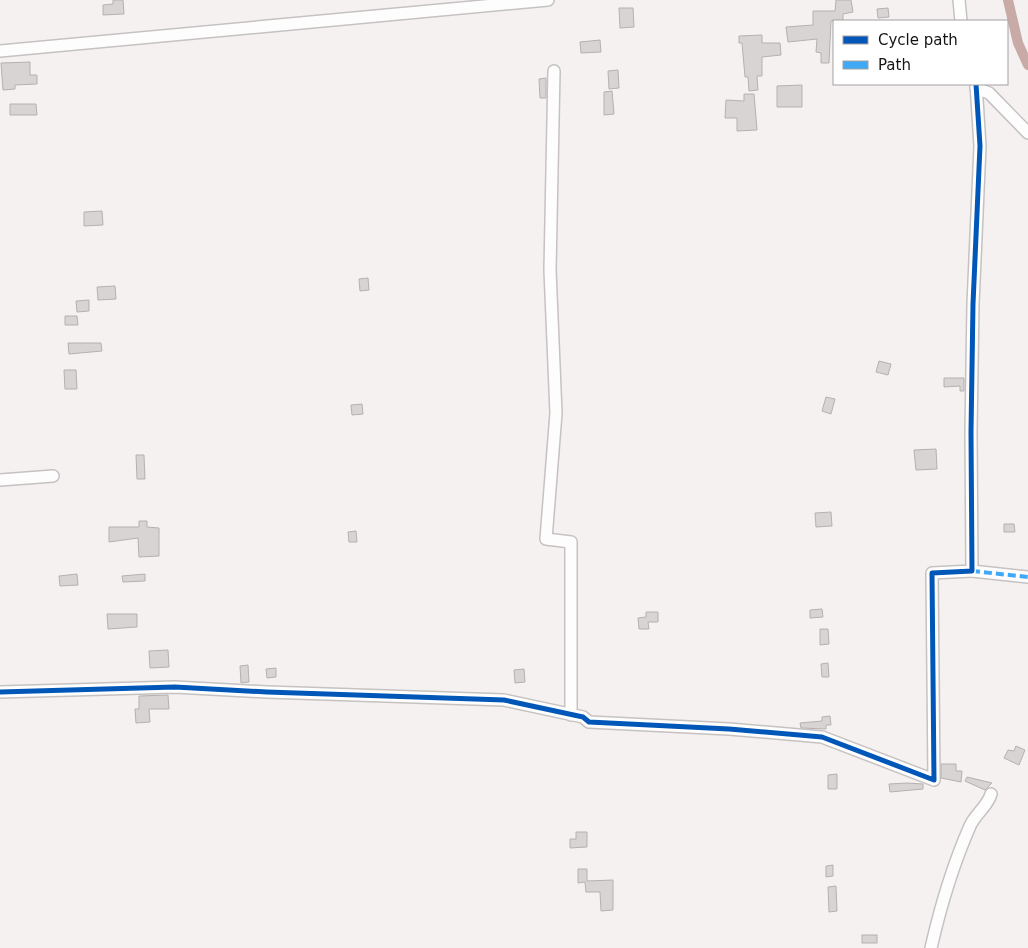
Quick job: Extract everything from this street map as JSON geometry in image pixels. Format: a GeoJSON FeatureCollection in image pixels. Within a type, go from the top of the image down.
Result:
{"type":"FeatureCollection","features":[{"type":"Feature","properties":{"kind":"street"},"geometry":{"type":"LineString","coordinates":[[0,51],[548,0]]}},
{"type":"Feature","properties":{"kind":"street"},"geometry":{"type":"LineString","coordinates":[[959,0],[961,20]]}},
{"type":"Feature","properties":{"kind":"street"},"geometry":{"type":"LineString","coordinates":[[554,71],[550,270],[556,413],[546,539],[571,542],[572,715]]}},
{"type":"Feature","properties":{"kind":"street"},"geometry":{"type":"LineString","coordinates":[[972,571],[971,432],[973,304],[980,146],[976,86]]}},
{"type":"Feature","properties":{"kind":"street"},"geometry":{"type":"LineString","coordinates":[[976,86],[989,93],[1028,132]]}},
{"type":"Feature","properties":{"kind":"street"},"geometry":{"type":"LineString","coordinates":[[0,480],[53,476]]}},
{"type":"Feature","properties":{"kind":"street"},"geometry":{"type":"LineString","coordinates":[[0,692],[98,688],[209,688],[267,692],[504,700],[582,717],[589,722],[729,729],[822,737],[934,780],[932,573],[972,571],[1028,577]]}},
{"type":"Feature","properties":{"kind":"street"},"geometry":{"type":"LineString","coordinates":[[931,948],[951,870],[972,820],[990,799],[991,794]]}},
{"type":"Feature","properties":{"kind":"building"},"geometry":{"type":"Polygon","coordinates":[[[113,0],[123,0],[124,14],[103,15],[103,5],[113,4],[113,0]]]}},
{"type":"Feature","properties":{"kind":"building"},"geometry":{"type":"Polygon","coordinates":[[[836,0],[851,0],[853,12],[843,14],[843,20],[831,21],[829,63],[821,63],[821,53],[816,52],[817,39],[788,42],[786,27],[813,25],[813,11],[835,11],[836,0]]]}},
{"type":"Feature","properties":{"kind":"building"},"geometry":{"type":"Polygon","coordinates":[[[619,8],[633,8],[634,27],[620,28],[619,8]]]}},
{"type":"Feature","properties":{"kind":"building"},"geometry":{"type":"Polygon","coordinates":[[[888,8],[889,17],[878,18],[877,9],[888,8]]]}},
{"type":"Feature","properties":{"kind":"building"},"geometry":{"type":"Polygon","coordinates":[[[762,35],[762,43],[780,43],[781,55],[762,57],[762,76],[757,76],[758,90],[749,91],[748,77],[745,77],[742,43],[739,43],[739,36],[762,35]]]}},
{"type":"Feature","properties":{"kind":"building"},"geometry":{"type":"Polygon","coordinates":[[[600,40],[601,52],[581,53],[580,42],[600,40]]]}},
{"type":"Feature","properties":{"kind":"building"},"geometry":{"type":"Polygon","coordinates":[[[30,62],[30,75],[37,75],[37,84],[15,85],[15,89],[3,90],[1,63],[30,62]]]}},
{"type":"Feature","properties":{"kind":"building"},"geometry":{"type":"Polygon","coordinates":[[[618,70],[619,88],[609,89],[608,71],[618,70]]]}},
{"type":"Feature","properties":{"kind":"building"},"geometry":{"type":"Polygon","coordinates":[[[546,78],[546,98],[540,98],[539,79],[546,78]]]}},
{"type":"Feature","properties":{"kind":"building"},"geometry":{"type":"Polygon","coordinates":[[[802,85],[802,107],[777,107],[777,86],[802,85]]]}},
{"type":"Feature","properties":{"kind":"building"},"geometry":{"type":"Polygon","coordinates":[[[612,91],[614,114],[604,115],[604,92],[612,91]]]}},
{"type":"Feature","properties":{"kind":"building"},"geometry":{"type":"Polygon","coordinates":[[[744,94],[754,94],[757,130],[737,131],[737,118],[725,118],[726,100],[744,101],[744,94]]]}},
{"type":"Feature","properties":{"kind":"building"},"geometry":{"type":"Polygon","coordinates":[[[10,104],[36,104],[37,115],[10,115],[10,104]]]}},
{"type":"Feature","properties":{"kind":"building"},"geometry":{"type":"Polygon","coordinates":[[[102,211],[103,225],[84,226],[84,212],[102,211]]]}},
{"type":"Feature","properties":{"kind":"building"},"geometry":{"type":"Polygon","coordinates":[[[368,278],[369,290],[360,291],[359,279],[368,278]]]}},
{"type":"Feature","properties":{"kind":"building"},"geometry":{"type":"Polygon","coordinates":[[[115,286],[116,299],[98,300],[97,287],[115,286]]]}},
{"type":"Feature","properties":{"kind":"building"},"geometry":{"type":"Polygon","coordinates":[[[89,300],[89,311],[77,312],[76,301],[89,300]]]}},
{"type":"Feature","properties":{"kind":"building"},"geometry":{"type":"Polygon","coordinates":[[[65,316],[77,316],[78,325],[65,325],[65,316]]]}},
{"type":"Feature","properties":{"kind":"building"},"geometry":{"type":"Polygon","coordinates":[[[68,343],[101,343],[102,351],[69,354],[68,343]]]}},
{"type":"Feature","properties":{"kind":"building"},"geometry":{"type":"Polygon","coordinates":[[[879,361],[891,364],[888,375],[876,372],[879,361]]]}},
{"type":"Feature","properties":{"kind":"building"},"geometry":{"type":"Polygon","coordinates":[[[64,370],[76,370],[77,389],[65,389],[64,370]]]}},
{"type":"Feature","properties":{"kind":"building"},"geometry":{"type":"Polygon","coordinates":[[[944,378],[964,378],[964,391],[960,391],[960,386],[944,387],[944,378]]]}},
{"type":"Feature","properties":{"kind":"building"},"geometry":{"type":"Polygon","coordinates":[[[826,397],[835,399],[831,414],[822,411],[826,397]]]}},
{"type":"Feature","properties":{"kind":"building"},"geometry":{"type":"Polygon","coordinates":[[[362,404],[363,414],[352,415],[351,405],[362,404]]]}},
{"type":"Feature","properties":{"kind":"building"},"geometry":{"type":"Polygon","coordinates":[[[936,449],[937,469],[916,470],[914,450],[936,449]]]}},
{"type":"Feature","properties":{"kind":"building"},"geometry":{"type":"Polygon","coordinates":[[[136,455],[144,455],[145,479],[137,479],[136,455]]]}},
{"type":"Feature","properties":{"kind":"building"},"geometry":{"type":"Polygon","coordinates":[[[831,512],[832,526],[816,527],[815,513],[831,512]]]}},
{"type":"Feature","properties":{"kind":"building"},"geometry":{"type":"Polygon","coordinates":[[[139,521],[147,521],[147,527],[159,528],[159,556],[139,557],[138,538],[109,542],[109,527],[139,527],[139,521]]]}},
{"type":"Feature","properties":{"kind":"building"},"geometry":{"type":"Polygon","coordinates":[[[1004,524],[1014,524],[1015,532],[1004,532],[1004,524]]]}},
{"type":"Feature","properties":{"kind":"building"},"geometry":{"type":"Polygon","coordinates":[[[356,531],[357,542],[349,542],[348,532],[356,531]]]}},
{"type":"Feature","properties":{"kind":"building"},"geometry":{"type":"Polygon","coordinates":[[[77,574],[78,585],[60,586],[59,576],[77,574]]]}},
{"type":"Feature","properties":{"kind":"building"},"geometry":{"type":"Polygon","coordinates":[[[145,574],[145,581],[123,582],[122,576],[145,574]]]}},
{"type":"Feature","properties":{"kind":"building"},"geometry":{"type":"Polygon","coordinates":[[[822,609],[823,617],[810,618],[810,610],[822,609]]]}},
{"type":"Feature","properties":{"kind":"building"},"geometry":{"type":"Polygon","coordinates":[[[646,612],[658,612],[658,622],[648,622],[649,629],[639,629],[638,618],[646,617],[646,612]]]}},
{"type":"Feature","properties":{"kind":"building"},"geometry":{"type":"Polygon","coordinates":[[[107,614],[137,614],[137,627],[108,629],[107,614]]]}},
{"type":"Feature","properties":{"kind":"building"},"geometry":{"type":"Polygon","coordinates":[[[820,629],[828,629],[829,644],[820,645],[820,629]]]}},
{"type":"Feature","properties":{"kind":"building"},"geometry":{"type":"Polygon","coordinates":[[[168,650],[169,667],[150,668],[149,651],[168,650]]]}},
{"type":"Feature","properties":{"kind":"building"},"geometry":{"type":"Polygon","coordinates":[[[828,663],[829,677],[822,677],[821,664],[828,663]]]}},
{"type":"Feature","properties":{"kind":"building"},"geometry":{"type":"Polygon","coordinates":[[[248,665],[249,682],[241,683],[240,666],[248,665]]]}},
{"type":"Feature","properties":{"kind":"building"},"geometry":{"type":"Polygon","coordinates":[[[276,668],[276,677],[267,678],[266,669],[276,668]]]}},
{"type":"Feature","properties":{"kind":"building"},"geometry":{"type":"Polygon","coordinates":[[[524,669],[525,682],[515,683],[514,670],[524,669]]]}},
{"type":"Feature","properties":{"kind":"building"},"geometry":{"type":"Polygon","coordinates":[[[168,695],[169,709],[149,709],[150,722],[136,723],[135,709],[139,709],[139,696],[168,695]]]}},
{"type":"Feature","properties":{"kind":"building"},"geometry":{"type":"Polygon","coordinates":[[[830,716],[831,725],[826,725],[826,729],[801,728],[800,723],[822,721],[822,717],[830,716]]]}},
{"type":"Feature","properties":{"kind":"building"},"geometry":{"type":"Polygon","coordinates":[[[1016,746],[1025,750],[1019,765],[1004,758],[1008,750],[1014,751],[1016,746]]]}},
{"type":"Feature","properties":{"kind":"building"},"geometry":{"type":"Polygon","coordinates":[[[941,764],[956,764],[956,771],[962,771],[961,782],[941,778],[941,764]]]}},
{"type":"Feature","properties":{"kind":"building"},"geometry":{"type":"Polygon","coordinates":[[[837,774],[837,789],[828,789],[828,775],[837,774]]]}},
{"type":"Feature","properties":{"kind":"building"},"geometry":{"type":"Polygon","coordinates":[[[967,777],[992,783],[985,790],[965,781],[967,777]]]}},
{"type":"Feature","properties":{"kind":"building"},"geometry":{"type":"Polygon","coordinates":[[[889,784],[923,784],[923,789],[890,792],[889,784]]]}},
{"type":"Feature","properties":{"kind":"building"},"geometry":{"type":"Polygon","coordinates":[[[576,832],[587,832],[587,847],[570,848],[570,839],[576,839],[576,832]]]}},
{"type":"Feature","properties":{"kind":"building"},"geometry":{"type":"Polygon","coordinates":[[[833,865],[833,876],[826,877],[826,866],[833,865]]]}},
{"type":"Feature","properties":{"kind":"building"},"geometry":{"type":"Polygon","coordinates":[[[578,869],[587,869],[587,881],[613,880],[613,910],[601,911],[600,892],[586,892],[585,882],[578,883],[578,869]]]}},
{"type":"Feature","properties":{"kind":"building"},"geometry":{"type":"Polygon","coordinates":[[[836,886],[837,911],[829,912],[828,887],[836,886]]]}},
{"type":"Feature","properties":{"kind":"building"},"geometry":{"type":"Polygon","coordinates":[[[862,935],[877,935],[877,943],[862,943],[862,935]]]}},
{"type":"Feature","properties":{"kind":"waterway"},"geometry":{"type":"LineString","coordinates":[[1008,0],[1018,43],[1028,65]]}},
{"type":"Feature","properties":{"kind":"marked path"},"geometry":{"type":"LineString","coordinates":[[972,571],[1028,577]]}},
{"type":"Feature","properties":{"kind":"cycle path"},"geometry":{"type":"LineString","coordinates":[[0,692],[175,687],[504,700],[583,717],[589,722],[729,729],[822,737],[934,780],[932,573],[972,571],[971,432],[973,304],[980,146],[976,85]]}}]}
